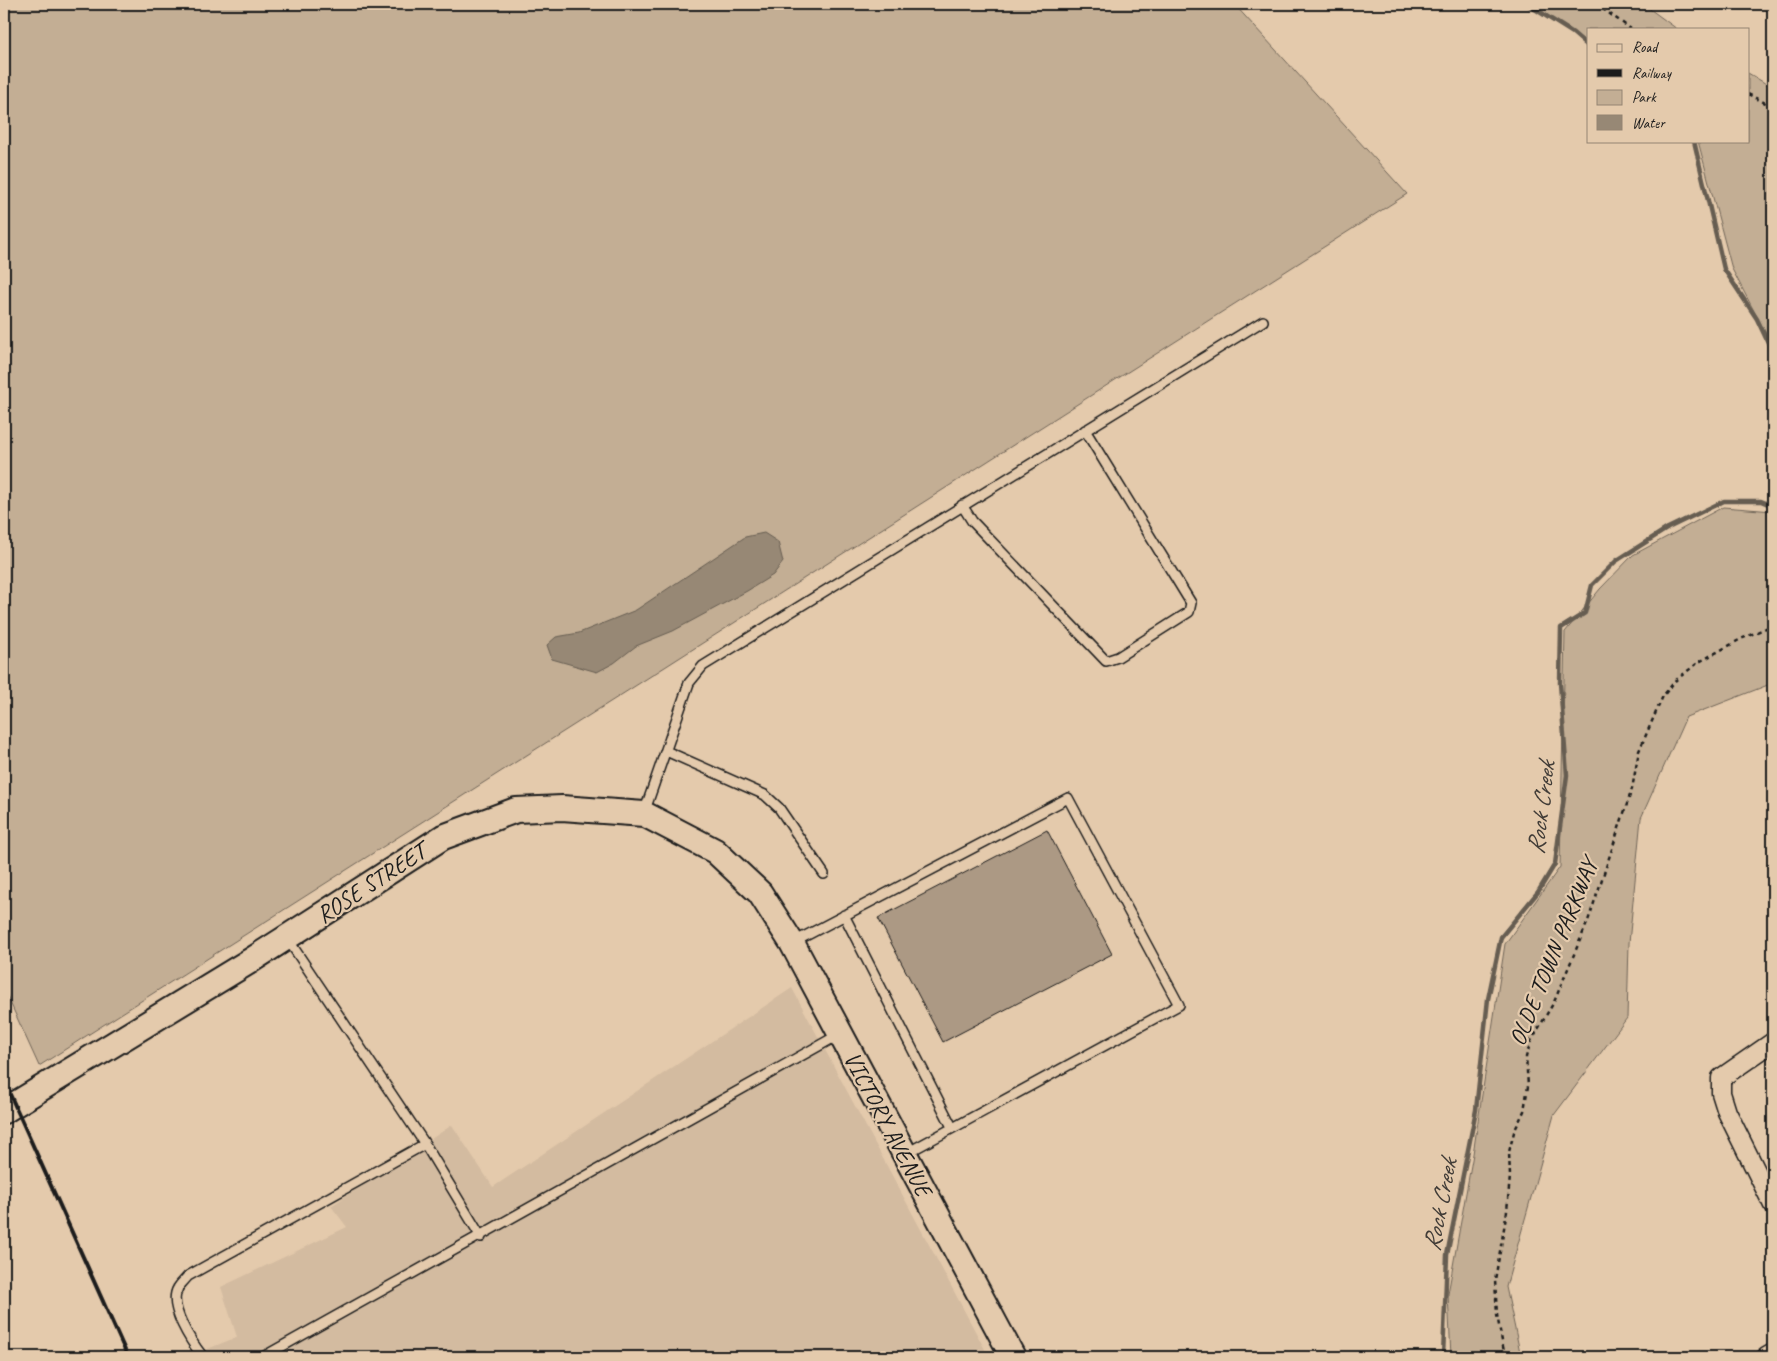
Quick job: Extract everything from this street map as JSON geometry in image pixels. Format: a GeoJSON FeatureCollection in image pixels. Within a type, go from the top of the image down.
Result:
{"type":"FeatureCollection","features":[{"type":"Feature","properties":{"kind":"street","name":"ROSE STREET"},"geometry":{"type":"LineString","coordinates":[[4,1111],[286,937],[443,837],[516,810],[562,808],[644,814],[715,851],[760,893]]}},
{"type":"Feature","properties":{"kind":"street","name":"VICTORY AVENUE"},"geometry":{"type":"LineString","coordinates":[[760,893],[792,943],[903,1155],[1013,1357]]}},
{"type":"Feature","properties":{"kind":"street"},"geometry":{"type":"LineString","coordinates":[[1773,1042],[1722,1078],[1721,1093],[1728,1115],[1773,1205]]}},
{"type":"Feature","properties":{"kind":"street"},"geometry":{"type":"LineString","coordinates":[[1766,1357],[1773,1353]]}},
{"type":"Feature","properties":{"kind":"lane"},"geometry":{"type":"LineString","coordinates":[[644,814],[689,683],[703,666],[1262,321]]}},
{"type":"Feature","properties":{"kind":"lane"},"geometry":{"type":"LineString","coordinates":[[962,505],[972,521],[1106,661],[1118,657],[1189,612],[1191,603],[1085,430]]}},
{"type":"Feature","properties":{"kind":"lane"},"geometry":{"type":"LineString","coordinates":[[666,751],[765,795],[779,808],[824,874]]}},
{"type":"Feature","properties":{"kind":"lane"},"geometry":{"type":"LineString","coordinates":[[792,943],[1068,798],[1180,1005],[903,1155]]}},
{"type":"Feature","properties":{"kind":"lane"},"geometry":{"type":"LineString","coordinates":[[844,915],[952,1127]]}},
{"type":"Feature","properties":{"kind":"lane"},"geometry":{"type":"LineString","coordinates":[[286,937],[425,1144],[481,1237]]}},
{"type":"Feature","properties":{"kind":"lane"},"geometry":{"type":"LineString","coordinates":[[264,1357],[840,1034]]}},
{"type":"Feature","properties":{"kind":"lane"},"geometry":{"type":"LineString","coordinates":[[203,1357],[175,1309],[176,1290],[188,1276],[425,1144]]}},
{"type":"Feature","properties":{"kind":"path"},"geometry":{"type":"LineString","coordinates":[[1596,4],[1630,28]]}},
{"type":"Feature","properties":{"kind":"path"},"geometry":{"type":"LineString","coordinates":[[1750,95],[1773,107]]}},
{"type":"Feature","properties":{"kind":"path","name":"OLDE TOWN PARKWAY"},"geometry":{"type":"LineString","coordinates":[[1505,1357],[1497,1315],[1495,1280],[1507,1211],[1510,1176],[1509,1152],[1514,1132],[1524,1111],[1528,1086],[1526,1057],[1531,1041],[1554,1002],[1588,920],[1632,789],[1638,751],[1663,696],[1676,680],[1698,662],[1741,639],[1773,625]]}},
{"type":"Feature","properties":{"kind":"shaded area"},"geometry":{"type":"Polygon","coordinates":[[[792,988],[989,1357],[188,1357],[237,1337],[221,1287],[347,1227],[331,1206],[452,1125],[493,1187],[792,988]]]}},
{"type":"Feature","properties":{"kind":"green space"},"geometry":{"type":"Polygon","coordinates":[[[4,4],[1234,4],[1407,194],[39,1066],[4,989],[4,4]]]}},
{"type":"Feature","properties":{"kind":"green space"},"geometry":{"type":"Polygon","coordinates":[[[1533,4],[1643,4],[1676,28],[1587,28],[1587,44],[1533,4]]]}},
{"type":"Feature","properties":{"kind":"green space"},"geometry":{"type":"Polygon","coordinates":[[[1750,74],[1773,88],[1773,347],[1732,269],[1698,142],[1750,142],[1750,74]]]}},
{"type":"Feature","properties":{"kind":"green space"},"geometry":{"type":"Polygon","coordinates":[[[1723,507],[1773,511],[1773,683],[1686,717],[1641,818],[1629,943],[1627,1018],[1554,1115],[1506,1287],[1521,1357],[1451,1357],[1448,1294],[1473,1154],[1505,944],[1560,867],[1565,632],[1600,589],[1633,555],[1723,507]]]}},
{"type":"Feature","properties":{"kind":"water"},"geometry":{"type":"Polygon","coordinates":[[[764,533],[778,542],[783,562],[773,575],[747,591],[673,631],[636,646],[614,663],[597,672],[552,659],[547,645],[556,637],[579,633],[636,610],[745,537],[764,533]]]}},
{"type":"Feature","properties":{"kind":"building"},"geometry":{"type":"Polygon","coordinates":[[[1047,830],[1112,954],[943,1042],[878,918],[1047,830]]]}},
{"type":"Feature","properties":{"kind":"waterway","name":"Rock Creek"},"geometry":{"type":"LineString","coordinates":[[1527,4],[1573,33],[1587,45]]}},
{"type":"Feature","properties":{"kind":"waterway","name":"Rock Creek"},"geometry":{"type":"LineString","coordinates":[[1694,142],[1724,269],[1757,319],[1773,353]]}},
{"type":"Feature","properties":{"kind":"waterway","name":"Rock Creek"},"geometry":{"type":"LineString","coordinates":[[1443,1357],[1447,1255],[1476,1110],[1488,999],[1501,937],[1538,892],[1555,864],[1567,775],[1560,683],[1561,628],[1585,613],[1592,585],[1616,561],[1668,528],[1724,501],[1761,501],[1773,506]]}},
{"type":"Feature","properties":{"kind":"railway"},"geometry":{"type":"LineString","coordinates":[[4,1081],[128,1357]]}}]}
